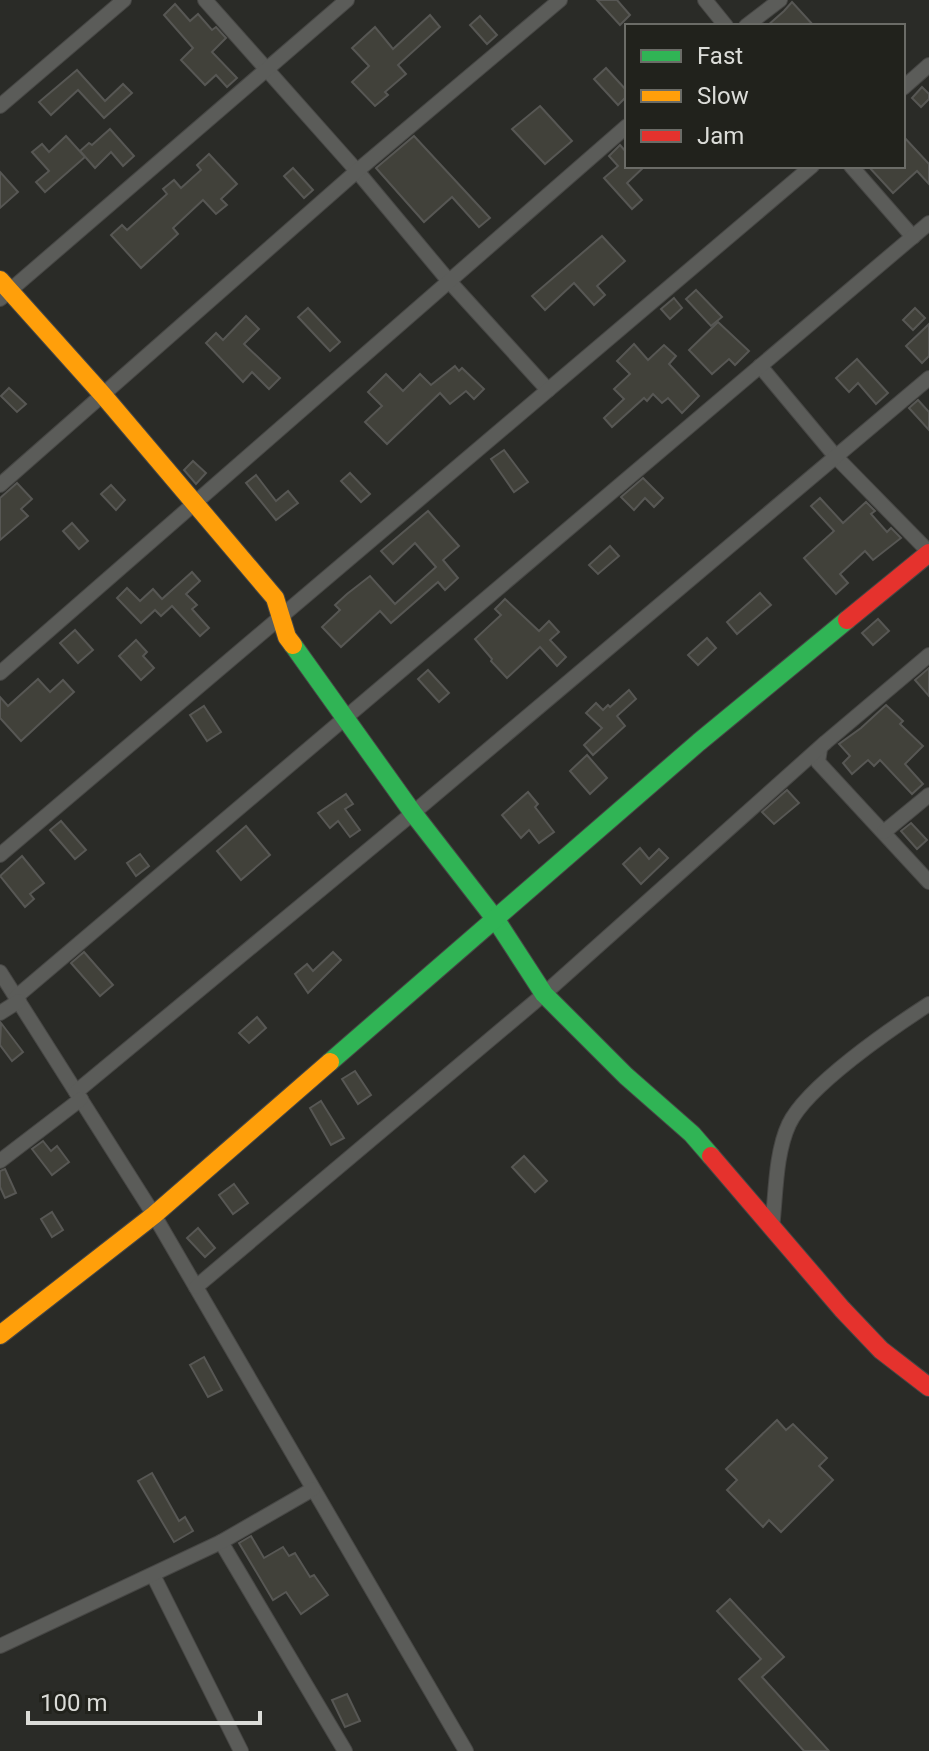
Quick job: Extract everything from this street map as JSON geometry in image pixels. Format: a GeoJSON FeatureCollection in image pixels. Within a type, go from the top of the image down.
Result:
{"type":"FeatureCollection","features":[{"type":"Feature","properties":{"kind":"street"},"geometry":{"type":"LineString","coordinates":[[0,106],[124,0]]}},
{"type":"Feature","properties":{"kind":"street"},"geometry":{"type":"LineString","coordinates":[[205,0],[357,171],[448,280],[548,390]]}},
{"type":"Feature","properties":{"kind":"street"},"geometry":{"type":"LineString","coordinates":[[347,0],[3,290],[103,395],[275,598],[287,637],[413,813],[496,920],[544,994],[626,1076],[692,1134],[881,1350],[929,1387]]}},
{"type":"Feature","properties":{"kind":"street"},"geometry":{"type":"LineString","coordinates":[[0,485],[357,171],[560,0]]}},
{"type":"Feature","properties":{"kind":"street"},"geometry":{"type":"LineString","coordinates":[[705,0],[724,24]]}},
{"type":"Feature","properties":{"kind":"street"},"geometry":{"type":"LineString","coordinates":[[749,24],[780,0]]}},
{"type":"Feature","properties":{"kind":"street"},"geometry":{"type":"LineString","coordinates":[[905,86],[929,65]]}},
{"type":"Feature","properties":{"kind":"street"},"geometry":{"type":"LineString","coordinates":[[0,673],[625,128]]}},
{"type":"Feature","properties":{"kind":"street"},"geometry":{"type":"LineString","coordinates":[[0,855],[810,168]]}},
{"type":"Feature","properties":{"kind":"street"},"geometry":{"type":"LineString","coordinates":[[853,168],[913,237]]}},
{"type":"Feature","properties":{"kind":"street"},"geometry":{"type":"LineString","coordinates":[[0,1013],[929,223]]}},
{"type":"Feature","properties":{"kind":"street"},"geometry":{"type":"LineString","coordinates":[[0,1335],[154,1215],[699,742],[929,553],[836,457],[760,366]]}},
{"type":"Feature","properties":{"kind":"street"},"geometry":{"type":"LineString","coordinates":[[0,1161],[929,378]]}},
{"type":"Feature","properties":{"kind":"street"},"geometry":{"type":"LineString","coordinates":[[196,1287],[544,994],[929,655]]}},
{"type":"Feature","properties":{"kind":"street"},"geometry":{"type":"LineString","coordinates":[[820,749],[818,762],[929,882]]}},
{"type":"Feature","properties":{"kind":"street"},"geometry":{"type":"LineString","coordinates":[[884,832],[929,795]]}},
{"type":"Feature","properties":{"kind":"street"},"geometry":{"type":"LineString","coordinates":[[0,972],[154,1215],[466,1751]]}},
{"type":"Feature","properties":{"kind":"street"},"geometry":{"type":"LineString","coordinates":[[772,1228],[782,1143],[789,1124],[805,1098],[896,1025],[929,1004]]}},
{"type":"Feature","properties":{"kind":"street"},"geometry":{"type":"LineString","coordinates":[[0,1646],[221,1542],[313,1489]]}},
{"type":"Feature","properties":{"kind":"street"},"geometry":{"type":"LineString","coordinates":[[221,1542],[345,1751]]}},
{"type":"Feature","properties":{"kind":"street"},"geometry":{"type":"LineString","coordinates":[[153,1575],[241,1751]]}},
{"type":"Feature","properties":{"kind":"building"},"geometry":{"type":"Polygon","coordinates":[[[597,0],[617,0],[630,15],[620,25],[597,0]]]}},
{"type":"Feature","properties":{"kind":"building"},"geometry":{"type":"Polygon","coordinates":[[[792,2],[812,24],[769,24],[792,2]]]}},
{"type":"Feature","properties":{"kind":"building"},"geometry":{"type":"Polygon","coordinates":[[[175,4],[190,21],[198,14],[212,30],[216,27],[226,38],[212,52],[237,78],[227,87],[216,75],[205,85],[181,60],[193,48],[164,15],[175,4]]]}},
{"type":"Feature","properties":{"kind":"building"},"geometry":{"type":"Polygon","coordinates":[[[430,15],[440,27],[398,65],[406,74],[385,92],[388,95],[375,106],[352,82],[369,66],[352,48],[375,27],[393,49],[430,15]]]}},
{"type":"Feature","properties":{"kind":"building"},"geometry":{"type":"Polygon","coordinates":[[[480,16],[497,35],[487,44],[470,25],[480,16]]]}},
{"type":"Feature","properties":{"kind":"building"},"geometry":{"type":"Polygon","coordinates":[[[606,68],[625,89],[625,98],[618,105],[594,79],[606,68]]]}},
{"type":"Feature","properties":{"kind":"building"},"geometry":{"type":"Polygon","coordinates":[[[77,70],[105,101],[123,84],[132,93],[104,118],[78,90],[51,115],[39,102],[77,70]]]}},
{"type":"Feature","properties":{"kind":"building"},"geometry":{"type":"Polygon","coordinates":[[[922,87],[929,94],[929,99],[921,107],[912,98],[922,87]]]}},
{"type":"Feature","properties":{"kind":"building"},"geometry":{"type":"Polygon","coordinates":[[[540,106],[572,141],[545,164],[512,129],[540,106]]]}},
{"type":"Feature","properties":{"kind":"building"},"geometry":{"type":"Polygon","coordinates":[[[110,129],[134,156],[123,166],[111,152],[95,168],[80,151],[110,129]]]}},
{"type":"Feature","properties":{"kind":"building"},"geometry":{"type":"Polygon","coordinates":[[[66,136],[85,157],[45,192],[36,182],[49,171],[32,152],[42,144],[49,152],[66,136]]]}},
{"type":"Feature","properties":{"kind":"building"},"geometry":{"type":"Polygon","coordinates":[[[414,136],[490,218],[479,227],[452,197],[424,222],[376,168],[414,136]]]}},
{"type":"Feature","properties":{"kind":"building"},"geometry":{"type":"Polygon","coordinates":[[[905,138],[929,164],[929,184],[917,171],[893,193],[870,168],[905,168],[905,138]]]}},
{"type":"Feature","properties":{"kind":"building"},"geometry":{"type":"Polygon","coordinates":[[[620,145],[625,151],[625,168],[643,168],[627,183],[642,200],[632,209],[604,178],[618,166],[609,156],[620,145]]]}},
{"type":"Feature","properties":{"kind":"building"},"geometry":{"type":"Polygon","coordinates":[[[209,154],[237,184],[221,199],[227,205],[216,214],[203,200],[173,228],[178,234],[141,268],[111,235],[122,225],[127,230],[167,194],[163,189],[174,180],[181,188],[201,170],[197,165],[209,154]]]}},
{"type":"Feature","properties":{"kind":"building"},"geometry":{"type":"Polygon","coordinates":[[[293,168],[313,190],[304,198],[284,176],[293,168]]]}},
{"type":"Feature","properties":{"kind":"building"},"geometry":{"type":"Polygon","coordinates":[[[0,172],[18,192],[0,208],[0,172]]]}},
{"type":"Feature","properties":{"kind":"building"},"geometry":{"type":"Polygon","coordinates":[[[602,236],[625,261],[597,286],[605,295],[594,305],[574,283],[545,310],[532,296],[602,236]]]}},
{"type":"Feature","properties":{"kind":"building"},"geometry":{"type":"Polygon","coordinates":[[[696,290],[722,317],[711,326],[686,299],[696,290]]]}},
{"type":"Feature","properties":{"kind":"building"},"geometry":{"type":"Polygon","coordinates":[[[674,298],[682,308],[670,319],[661,309],[674,298]]]}},
{"type":"Feature","properties":{"kind":"building"},"geometry":{"type":"Polygon","coordinates":[[[308,308],[340,342],[330,351],[298,317],[308,308]]]}},
{"type":"Feature","properties":{"kind":"building"},"geometry":{"type":"Polygon","coordinates":[[[915,308],[925,318],[913,330],[903,320],[915,308]]]}},
{"type":"Feature","properties":{"kind":"building"},"geometry":{"type":"Polygon","coordinates":[[[246,316],[259,329],[244,344],[280,378],[269,389],[252,372],[243,382],[206,343],[216,333],[223,340],[246,316]]]}},
{"type":"Feature","properties":{"kind":"building"},"geometry":{"type":"Polygon","coordinates":[[[718,322],[749,351],[735,365],[729,359],[712,374],[689,350],[718,322]]]}},
{"type":"Feature","properties":{"kind":"building"},"geometry":{"type":"Polygon","coordinates":[[[929,324],[929,356],[922,363],[906,346],[929,324]]]}},
{"type":"Feature","properties":{"kind":"building"},"geometry":{"type":"Polygon","coordinates":[[[634,344],[648,360],[664,345],[676,356],[669,364],[699,396],[682,413],[668,398],[662,403],[653,394],[647,401],[644,398],[612,427],[604,418],[624,399],[614,389],[630,374],[617,361],[634,344]]]}},
{"type":"Feature","properties":{"kind":"building"},"geometry":{"type":"Polygon","coordinates":[[[857,359],[888,393],[876,404],[858,383],[849,392],[836,378],[857,359]]]}},
{"type":"Feature","properties":{"kind":"building"},"geometry":{"type":"Polygon","coordinates":[[[455,366],[459,371],[462,368],[484,389],[474,399],[466,391],[450,404],[440,393],[387,444],[365,422],[382,406],[368,392],[386,374],[403,391],[420,374],[431,385],[455,366]]]}},
{"type":"Feature","properties":{"kind":"building"},"geometry":{"type":"Polygon","coordinates":[[[9,388],[26,404],[17,412],[1,396],[9,388]]]}},
{"type":"Feature","properties":{"kind":"building"},"geometry":{"type":"Polygon","coordinates":[[[918,400],[929,412],[929,430],[909,408],[918,400]]]}},
{"type":"Feature","properties":{"kind":"building"},"geometry":{"type":"Polygon","coordinates":[[[504,450],[528,482],[514,492],[491,459],[504,450]]]}},
{"type":"Feature","properties":{"kind":"building"},"geometry":{"type":"Polygon","coordinates":[[[193,461],[206,473],[196,484],[184,470],[193,461]]]}},
{"type":"Feature","properties":{"kind":"building"},"geometry":{"type":"Polygon","coordinates":[[[350,473],[370,494],[361,502],[341,481],[350,473]]]}},
{"type":"Feature","properties":{"kind":"building"},"geometry":{"type":"Polygon","coordinates":[[[256,475],[276,501],[288,491],[298,503],[276,520],[246,483],[256,475]]]}},
{"type":"Feature","properties":{"kind":"building"},"geometry":{"type":"Polygon","coordinates":[[[643,478],[663,498],[654,507],[645,498],[634,510],[621,497],[643,478]]]}},
{"type":"Feature","properties":{"kind":"building"},"geometry":{"type":"Polygon","coordinates":[[[17,483],[32,499],[21,509],[28,516],[0,540],[0,498],[17,483]]]}},
{"type":"Feature","properties":{"kind":"building"},"geometry":{"type":"Polygon","coordinates":[[[111,485],[125,500],[116,510],[101,494],[111,485]]]}},
{"type":"Feature","properties":{"kind":"building"},"geometry":{"type":"Polygon","coordinates":[[[820,498],[843,523],[866,502],[875,511],[871,514],[887,532],[891,528],[901,538],[873,560],[865,551],[840,574],[848,583],[836,594],[804,558],[834,531],[811,506],[820,498]]]}},
{"type":"Feature","properties":{"kind":"building"},"geometry":{"type":"Polygon","coordinates":[[[428,511],[459,546],[443,560],[458,578],[445,590],[438,582],[391,623],[380,611],[341,647],[322,627],[340,610],[335,605],[347,594],[370,576],[395,604],[436,567],[415,543],[393,564],[381,551],[428,511]]]}},
{"type":"Feature","properties":{"kind":"building"},"geometry":{"type":"Polygon","coordinates":[[[72,523],[88,541],[79,549],[63,531],[72,523]]]}},
{"type":"Feature","properties":{"kind":"building"},"geometry":{"type":"Polygon","coordinates":[[[610,546],[619,556],[598,574],[589,565],[610,546]]]}},
{"type":"Feature","properties":{"kind":"building"},"geometry":{"type":"Polygon","coordinates":[[[192,572],[200,581],[186,594],[197,605],[192,609],[209,628],[200,636],[172,606],[161,616],[155,610],[141,623],[117,598],[127,588],[140,601],[153,589],[162,599],[192,572]]]}},
{"type":"Feature","properties":{"kind":"building"},"geometry":{"type":"Polygon","coordinates":[[[760,593],[771,605],[737,634],[727,622],[760,593]]]}},
{"type":"Feature","properties":{"kind":"building"},"geometry":{"type":"Polygon","coordinates":[[[505,599],[539,631],[549,621],[559,632],[550,640],[566,657],[557,666],[540,647],[507,678],[491,661],[475,639],[501,615],[495,609],[505,599]]]}},
{"type":"Feature","properties":{"kind":"building"},"geometry":{"type":"Polygon","coordinates":[[[878,619],[889,631],[873,645],[862,633],[878,619]]]}},
{"type":"Feature","properties":{"kind":"building"},"geometry":{"type":"Polygon","coordinates":[[[75,630],[93,650],[78,663],[60,643],[75,630]]]}},
{"type":"Feature","properties":{"kind":"building"},"geometry":{"type":"Polygon","coordinates":[[[707,638],[716,648],[698,665],[688,655],[707,638]]]}},
{"type":"Feature","properties":{"kind":"building"},"geometry":{"type":"Polygon","coordinates":[[[136,640],[147,652],[143,656],[154,668],[141,680],[119,656],[136,640]]]}},
{"type":"Feature","properties":{"kind":"building"},"geometry":{"type":"Polygon","coordinates":[[[929,668],[929,696],[915,680],[929,668]]]}},
{"type":"Feature","properties":{"kind":"building"},"geometry":{"type":"Polygon","coordinates":[[[428,670],[449,693],[439,702],[418,679],[428,670]]]}},
{"type":"Feature","properties":{"kind":"building"},"geometry":{"type":"Polygon","coordinates":[[[38,679],[50,692],[63,680],[74,692],[21,741],[0,718],[0,697],[8,706],[38,679]]]}},
{"type":"Feature","properties":{"kind":"building"},"geometry":{"type":"Polygon","coordinates":[[[629,690],[636,699],[617,716],[625,726],[593,755],[584,745],[602,728],[586,713],[596,703],[603,710],[608,705],[610,707],[629,690]]]}},
{"type":"Feature","properties":{"kind":"building"},"geometry":{"type":"Polygon","coordinates":[[[886,705],[923,746],[905,764],[923,784],[912,794],[880,760],[874,766],[868,760],[852,774],[843,763],[850,756],[839,744],[886,705]]]}},
{"type":"Feature","properties":{"kind":"building"},"geometry":{"type":"Polygon","coordinates":[[[204,706],[221,732],[207,741],[190,715],[204,706]]]}},
{"type":"Feature","properties":{"kind":"building"},"geometry":{"type":"Polygon","coordinates":[[[587,755],[607,778],[590,794],[570,771],[587,755]]]}},
{"type":"Feature","properties":{"kind":"building"},"geometry":{"type":"Polygon","coordinates":[[[787,790],[799,803],[774,824],[762,812],[787,790]]]}},
{"type":"Feature","properties":{"kind":"building"},"geometry":{"type":"Polygon","coordinates":[[[528,792],[554,832],[539,843],[529,830],[521,838],[502,815],[528,792]]]}},
{"type":"Feature","properties":{"kind":"building"},"geometry":{"type":"Polygon","coordinates":[[[346,794],[353,804],[345,809],[360,830],[350,837],[338,821],[330,828],[318,813],[346,794]]]}},
{"type":"Feature","properties":{"kind":"building"},"geometry":{"type":"Polygon","coordinates":[[[61,821],[86,850],[75,859],[50,830],[61,821]]]}},
{"type":"Feature","properties":{"kind":"building"},"geometry":{"type":"Polygon","coordinates":[[[911,823],[927,840],[917,849],[901,831],[911,823]]]}},
{"type":"Feature","properties":{"kind":"building"},"geometry":{"type":"Polygon","coordinates":[[[246,826],[270,855],[241,880],[217,851],[246,826]]]}},
{"type":"Feature","properties":{"kind":"building"},"geometry":{"type":"Polygon","coordinates":[[[640,848],[649,859],[659,849],[668,858],[641,884],[623,864],[640,848]]]}},
{"type":"Feature","properties":{"kind":"building"},"geometry":{"type":"Polygon","coordinates":[[[140,854],[149,866],[136,876],[127,863],[140,854]]]}},
{"type":"Feature","properties":{"kind":"building"},"geometry":{"type":"Polygon","coordinates":[[[22,856],[44,883],[30,894],[34,899],[25,907],[0,876],[22,856]]]}},
{"type":"Feature","properties":{"kind":"building"},"geometry":{"type":"Polygon","coordinates":[[[84,952],[113,985],[100,996],[71,963],[84,952]]]}},
{"type":"Feature","properties":{"kind":"building"},"geometry":{"type":"Polygon","coordinates":[[[333,952],[341,960],[308,993],[295,974],[307,964],[313,971],[333,952]]]}},
{"type":"Feature","properties":{"kind":"building"},"geometry":{"type":"Polygon","coordinates":[[[257,1017],[266,1028],[249,1043],[239,1033],[257,1017]]]}},
{"type":"Feature","properties":{"kind":"building"},"geometry":{"type":"Polygon","coordinates":[[[1,1023],[23,1052],[12,1061],[0,1045],[1,1023]]]}},
{"type":"Feature","properties":{"kind":"building"},"geometry":{"type":"Polygon","coordinates":[[[355,1071],[371,1095],[358,1104],[342,1079],[355,1071]]]}},
{"type":"Feature","properties":{"kind":"building"},"geometry":{"type":"Polygon","coordinates":[[[321,1101],[344,1138],[331,1145],[310,1108],[321,1101]]]}},
{"type":"Feature","properties":{"kind":"building"},"geometry":{"type":"Polygon","coordinates":[[[43,1141],[51,1151],[57,1146],[69,1162],[52,1175],[32,1149],[43,1141]]]}},
{"type":"Feature","properties":{"kind":"building"},"geometry":{"type":"Polygon","coordinates":[[[524,1156],[547,1181],[535,1192],[512,1167],[524,1156]]]}},
{"type":"Feature","properties":{"kind":"building"},"geometry":{"type":"Polygon","coordinates":[[[5,1169],[16,1193],[5,1198],[0,1187],[0,1171],[5,1169]]]}},
{"type":"Feature","properties":{"kind":"building"},"geometry":{"type":"Polygon","coordinates":[[[234,1184],[248,1203],[233,1214],[219,1195],[234,1184]]]}},
{"type":"Feature","properties":{"kind":"building"},"geometry":{"type":"Polygon","coordinates":[[[52,1212],[63,1230],[52,1237],[41,1219],[52,1212]]]}},
{"type":"Feature","properties":{"kind":"building"},"geometry":{"type":"Polygon","coordinates":[[[198,1228],[215,1248],[205,1257],[187,1238],[198,1228]]]}},
{"type":"Feature","properties":{"kind":"building"},"geometry":{"type":"Polygon","coordinates":[[[204,1357],[222,1390],[208,1397],[190,1365],[204,1357]]]}},
{"type":"Feature","properties":{"kind":"building"},"geometry":{"type":"Polygon","coordinates":[[[777,1420],[786,1430],[793,1424],[827,1458],[819,1466],[833,1480],[781,1532],[769,1520],[763,1527],[727,1490],[737,1480],[726,1469],[777,1420]]]}},
{"type":"Feature","properties":{"kind":"building"},"geometry":{"type":"Polygon","coordinates":[[[152,1473],[179,1521],[185,1517],[193,1531],[174,1542],[138,1481],[152,1473]]]}},
{"type":"Feature","properties":{"kind":"building"},"geometry":{"type":"Polygon","coordinates":[[[251,1536],[264,1558],[283,1547],[289,1556],[295,1553],[310,1577],[314,1575],[328,1595],[301,1614],[286,1592],[273,1600],[239,1543],[251,1536]]]}},
{"type":"Feature","properties":{"kind":"building"},"geometry":{"type":"Polygon","coordinates":[[[730,1599],[784,1657],[762,1677],[829,1751],[804,1751],[739,1679],[761,1659],[717,1611],[730,1599]]]}},
{"type":"Feature","properties":{"kind":"building"},"geometry":{"type":"Polygon","coordinates":[[[347,1694],[360,1721],[345,1727],[332,1700],[347,1694]]]}},
{"type":"Feature","properties":{"kind":"traffic: fast"},"geometry":{"type":"LineString","coordinates":[[330,1062],[699,742],[847,620]]}},
{"type":"Feature","properties":{"kind":"traffic: fast"},"geometry":{"type":"LineString","coordinates":[[293,645],[413,813],[496,920],[544,994],[626,1076],[692,1134],[711,1156]]}},
{"type":"Feature","properties":{"kind":"traffic: slow"},"geometry":{"type":"LineString","coordinates":[[0,280],[103,395],[275,598],[287,637],[293,645]]}},
{"type":"Feature","properties":{"kind":"traffic: slow"},"geometry":{"type":"LineString","coordinates":[[0,1335],[154,1215],[330,1062]]}},
{"type":"Feature","properties":{"kind":"traffic: jam"},"geometry":{"type":"LineString","coordinates":[[847,620],[929,553]]}},
{"type":"Feature","properties":{"kind":"traffic: jam"},"geometry":{"type":"LineString","coordinates":[[711,1156],[842,1309],[881,1350],[929,1387]]}}]}
